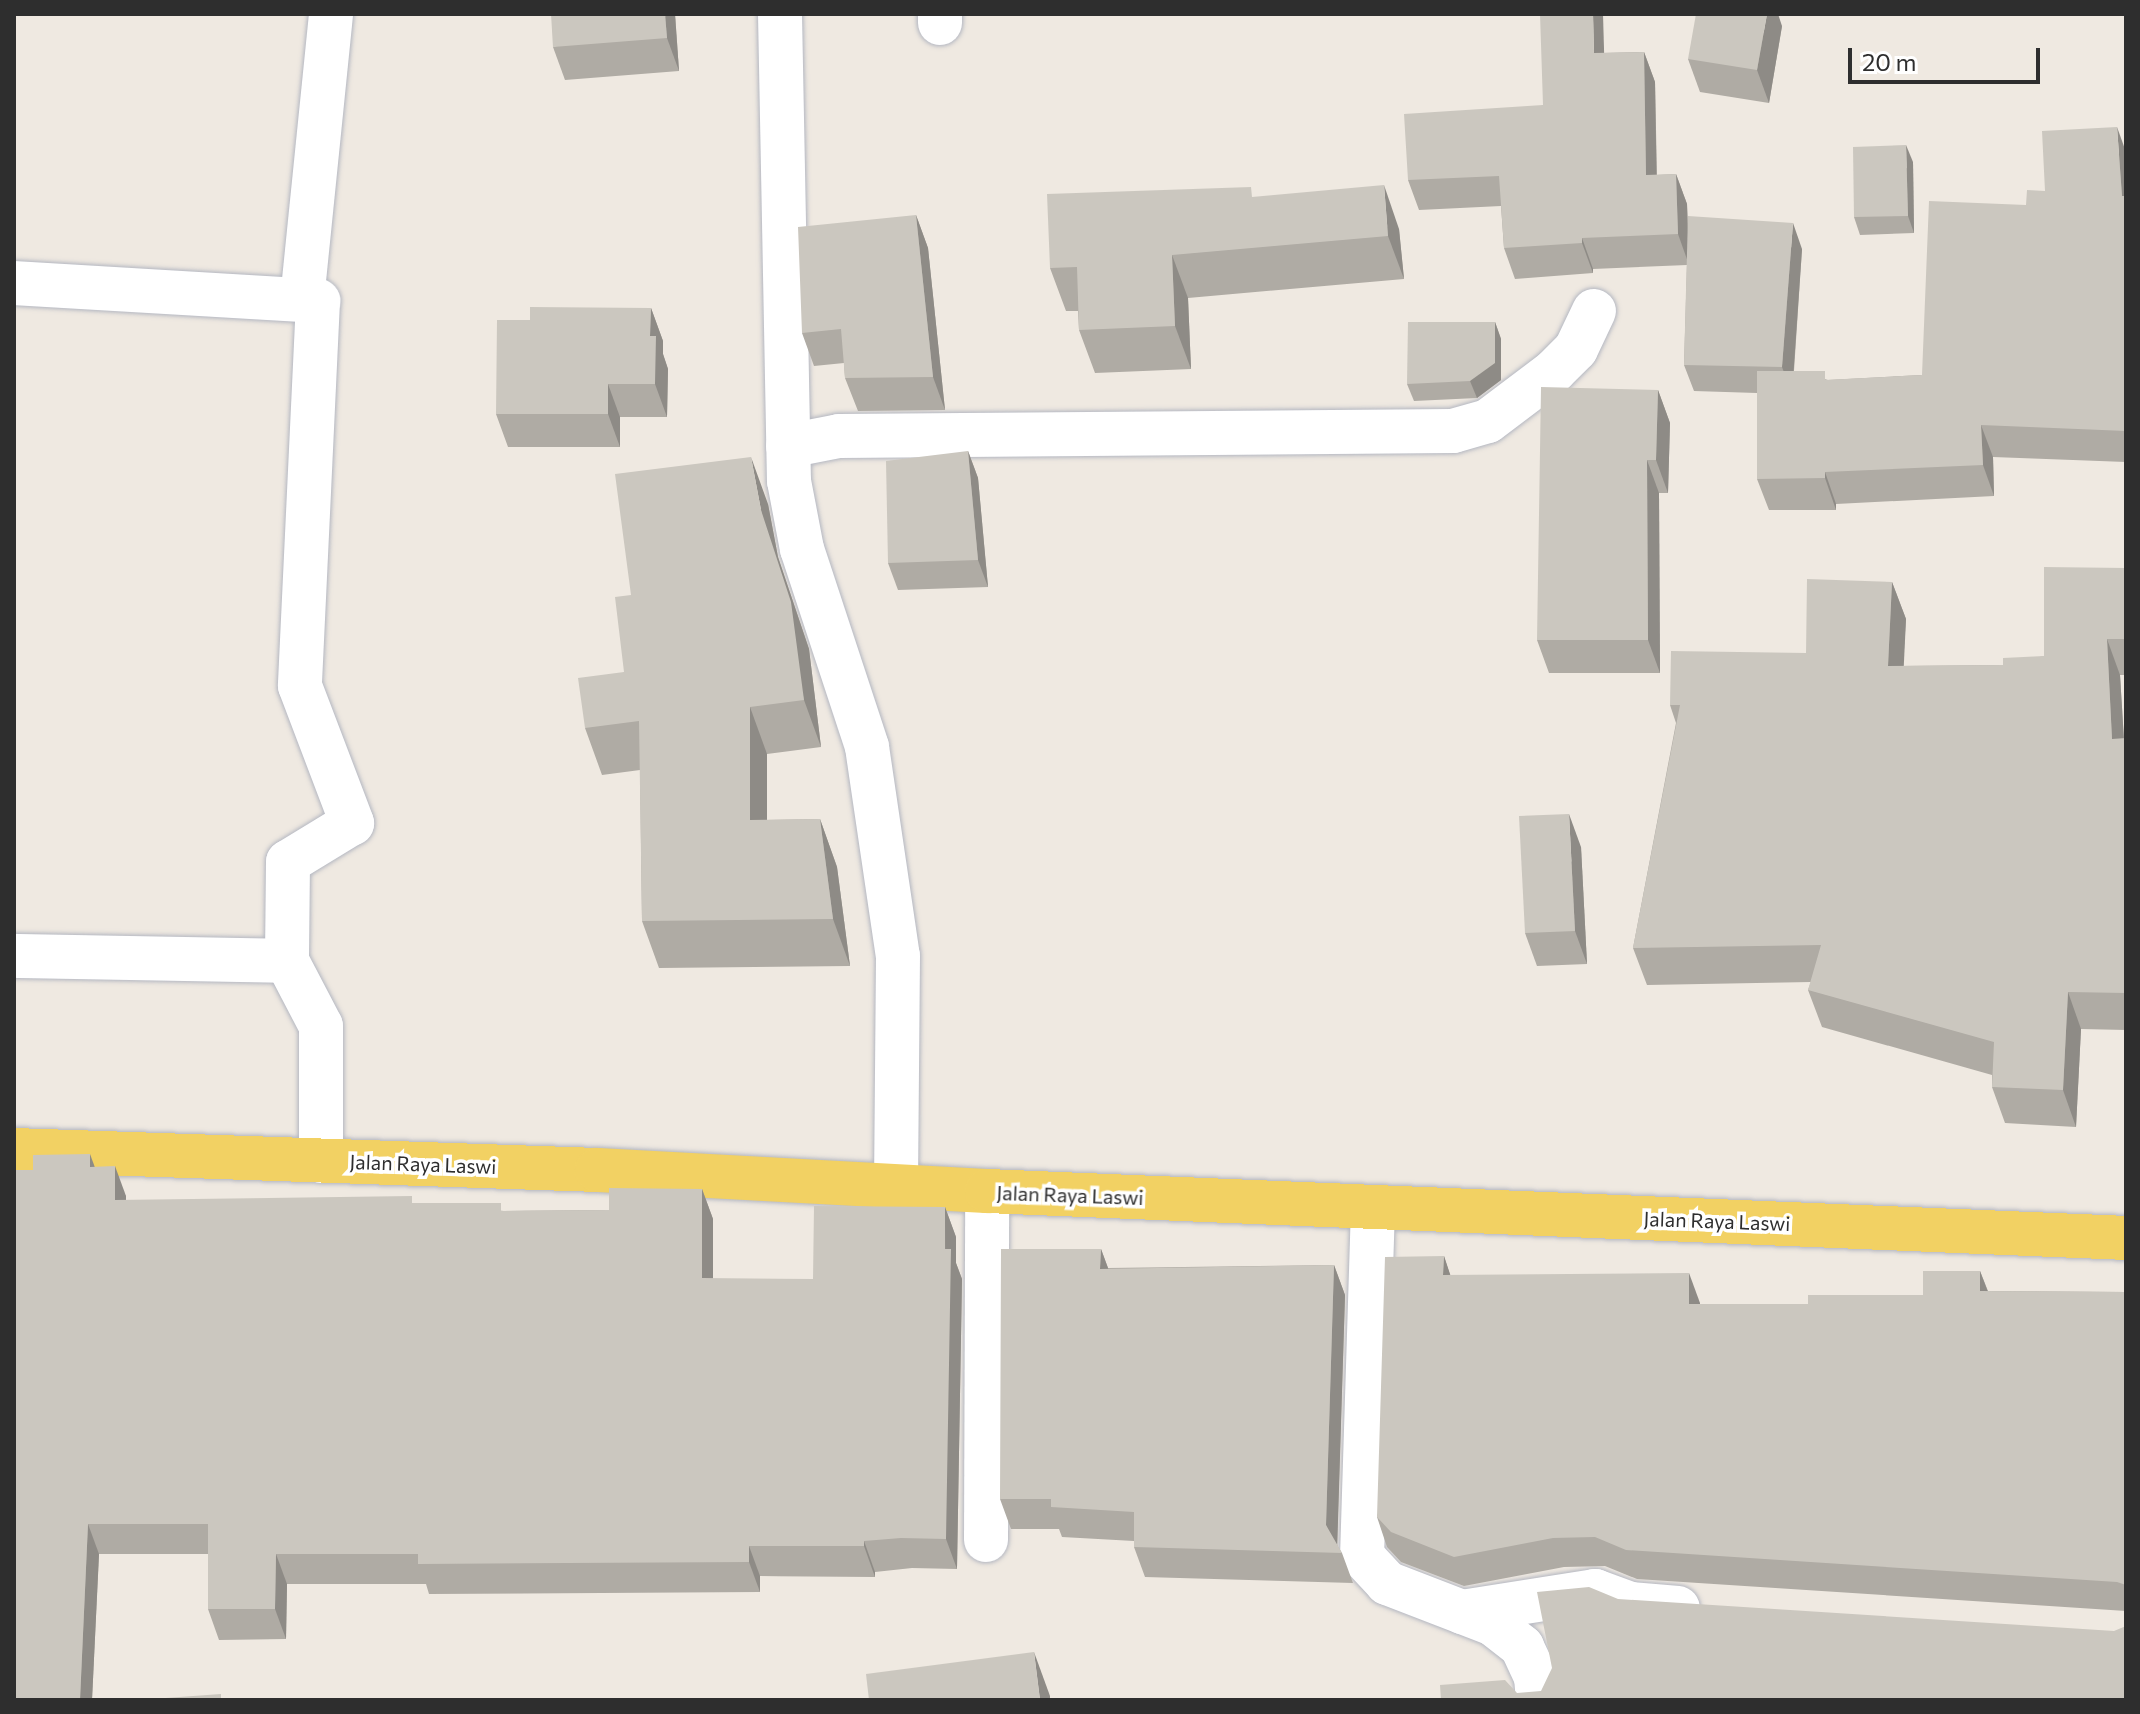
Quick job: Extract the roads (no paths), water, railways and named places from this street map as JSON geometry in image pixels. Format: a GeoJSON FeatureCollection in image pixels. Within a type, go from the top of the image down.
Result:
{"type":"FeatureCollection","features":[{"type":"Feature","properties":{"kind":"main road","name":"Jalan Raya Laswi"},"geometry":{"type":"LineString","coordinates":[[14,1150],[2126,1238]]}},
{"type":"Feature","properties":{"kind":"street"},"geometry":{"type":"LineString","coordinates":[[302,300],[331,14]]}},
{"type":"Feature","properties":{"kind":"street"},"geometry":{"type":"LineString","coordinates":[[780,14],[788,446],[802,549],[867,747],[898,956],[896,1187]]}},
{"type":"Feature","properties":{"kind":"street"},"geometry":{"type":"LineString","coordinates":[[14,283],[318,301],[300,686],[352,823],[288,862],[287,961],[321,1026],[321,1161]]}},
{"type":"Feature","properties":{"kind":"street"},"geometry":{"type":"LineString","coordinates":[[788,446],[839,436],[1453,431],[1488,421],[1554,371],[1576,349],[1594,311]]}},
{"type":"Feature","properties":{"kind":"street"},"geometry":{"type":"LineString","coordinates":[[14,956],[287,961]]}},
{"type":"Feature","properties":{"kind":"street"},"geometry":{"type":"LineString","coordinates":[[986,1540],[987,1191]]}},
{"type":"Feature","properties":{"kind":"street"},"geometry":{"type":"LineString","coordinates":[[1373,1207],[1362,1556],[1387,1583],[1493,1624],[1522,1647],[1536,1677],[1538,1700]]}},
{"type":"Feature","properties":{"kind":"street"},"geometry":{"type":"LineString","coordinates":[[1462,1612],[1595,1591],[1630,1604],[1723,1610]]}}]}
